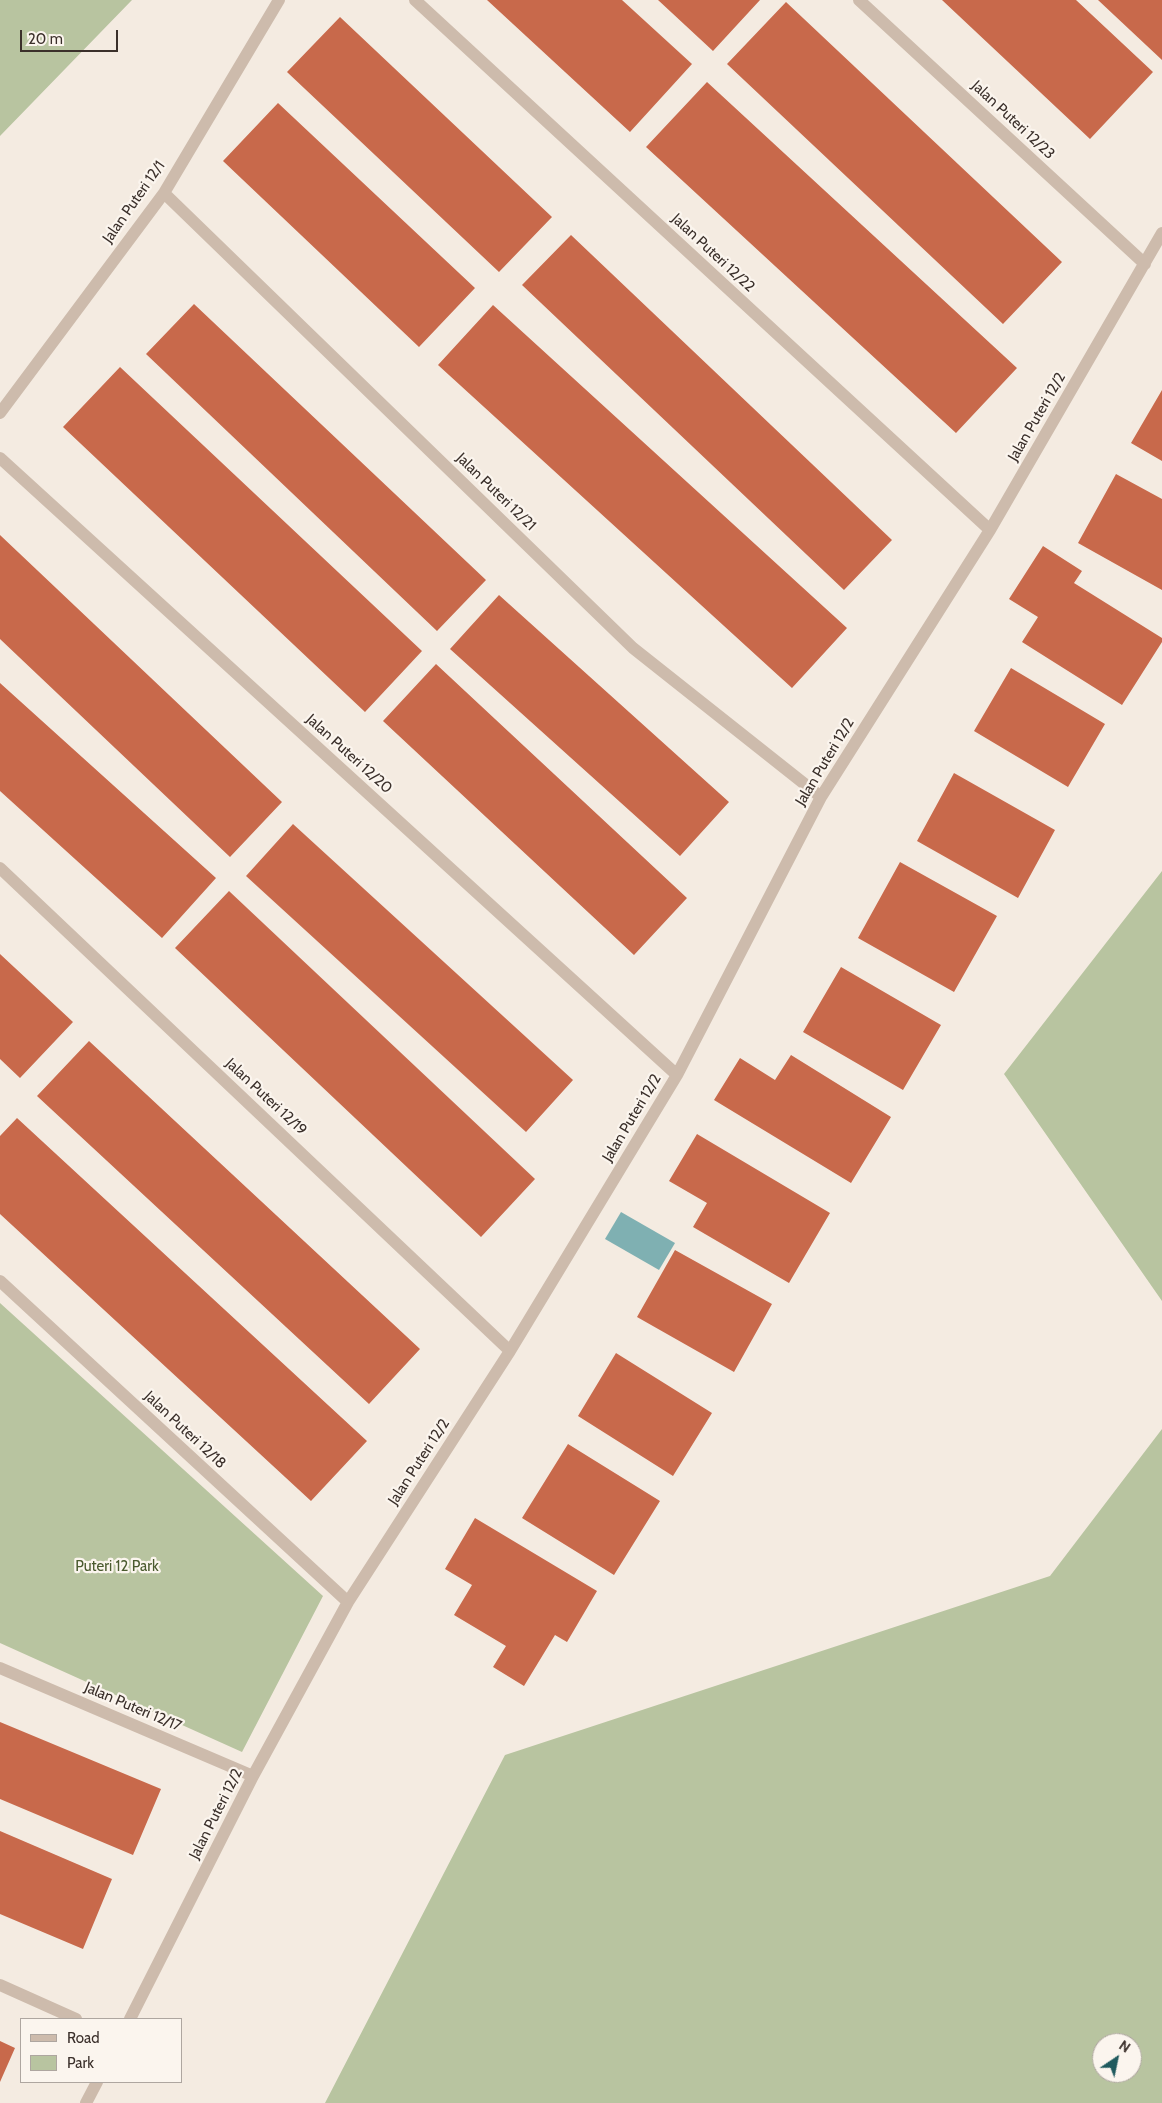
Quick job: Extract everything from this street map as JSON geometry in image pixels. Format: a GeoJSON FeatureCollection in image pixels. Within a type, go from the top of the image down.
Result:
{"type":"FeatureCollection","features":[{"type":"Feature","properties":{"kind":"street","name":"Jalan Puteri 12/1"},"geometry":{"type":"LineString","coordinates":[[0,413],[164,193],[279,0]]}},
{"type":"Feature","properties":{"kind":"street","name":"Jalan Puteri 12/22"},"geometry":{"type":"LineString","coordinates":[[415,0],[990,530]]}},
{"type":"Feature","properties":{"kind":"street","name":"Jalan Puteri 12/23"},"geometry":{"type":"LineString","coordinates":[[859,0],[1145,264]]}},
{"type":"Feature","properties":{"kind":"street","name":"Jalan Puteri 12/21"},"geometry":{"type":"LineString","coordinates":[[164,193],[633,648],[821,797]]}},
{"type":"Feature","properties":{"kind":"street","name":"Jalan Puteri 12/2"},"geometry":{"type":"LineString","coordinates":[[131,2018],[254,1776],[348,1602],[510,1351],[677,1075],[821,797],[990,530],[1162,233]]}},
{"type":"Feature","properties":{"kind":"street","name":"Jalan Puteri 12/20"},"geometry":{"type":"LineString","coordinates":[[0,458],[677,1075]]}},
{"type":"Feature","properties":{"kind":"street","name":"Jalan Puteri 12/19"},"geometry":{"type":"LineString","coordinates":[[0,868],[510,1351]]}},
{"type":"Feature","properties":{"kind":"street","name":"Jalan Puteri 12/18"},"geometry":{"type":"LineString","coordinates":[[0,1281],[348,1602]]}},
{"type":"Feature","properties":{"kind":"street","name":"Jalan Puteri 12/17"},"geometry":{"type":"LineString","coordinates":[[0,1668],[254,1776]]}},
{"type":"Feature","properties":{"kind":"street"},"geometry":{"type":"LineString","coordinates":[[0,1985],[74,2018]]}},
{"type":"Feature","properties":{"kind":"street"},"geometry":{"type":"LineString","coordinates":[[86,2103],[96,2083]]}},
{"type":"Feature","properties":{"kind":"green space"},"geometry":{"type":"Polygon","coordinates":[[[0,0],[132,0],[0,136],[0,0]]]}},
{"type":"Feature","properties":{"kind":"green space"},"geometry":{"type":"Polygon","coordinates":[[[1162,871],[1162,1301],[1004,1074],[1162,871]]]}},
{"type":"Feature","properties":{"kind":"green space","name":"Puteri 12 Park"},"geometry":{"type":"Polygon","coordinates":[[[0,1303],[323,1596],[242,1752],[0,1643],[0,1303]]]}},
{"type":"Feature","properties":{"kind":"green space"},"geometry":{"type":"Polygon","coordinates":[[[1162,1429],[1162,2103],[325,2103],[505,1755],[1050,1576],[1162,1429]]]}},
{"type":"Feature","properties":{"kind":"water"},"geometry":{"type":"Polygon","coordinates":[[[621,1212],[675,1243],[659,1270],[605,1239],[621,1212]]]}},
{"type":"Feature","properties":{"kind":"building"},"geometry":{"type":"Polygon","coordinates":[[[487,0],[622,0],[692,64],[630,132],[487,0]]]}},
{"type":"Feature","properties":{"kind":"building"},"geometry":{"type":"Polygon","coordinates":[[[658,0],[760,0],[713,51],[658,0]]]}},
{"type":"Feature","properties":{"kind":"building"},"geometry":{"type":"Polygon","coordinates":[[[942,0],[1076,0],[1153,72],[1090,139],[942,0]]]}},
{"type":"Feature","properties":{"kind":"building"},"geometry":{"type":"Polygon","coordinates":[[[1098,0],[1162,0],[1162,60],[1098,0]]]}},
{"type":"Feature","properties":{"kind":"building"},"geometry":{"type":"Polygon","coordinates":[[[786,2],[1062,262],[1003,324],[727,64],[786,2]]]}},
{"type":"Feature","properties":{"kind":"building"},"geometry":{"type":"Polygon","coordinates":[[[340,17],[552,217],[499,272],[287,72],[340,17]]]}},
{"type":"Feature","properties":{"kind":"building"},"geometry":{"type":"Polygon","coordinates":[[[707,82],[1017,368],[956,433],[646,147],[707,82]]]}},
{"type":"Feature","properties":{"kind":"building"},"geometry":{"type":"Polygon","coordinates":[[[278,103],[475,288],[419,347],[223,161],[278,103]]]}},
{"type":"Feature","properties":{"kind":"building"},"geometry":{"type":"Polygon","coordinates":[[[571,235],[892,540],[844,590],[522,285],[571,235]]]}},
{"type":"Feature","properties":{"kind":"building"},"geometry":{"type":"Polygon","coordinates":[[[194,304],[486,580],[437,631],[146,354],[194,304]]]}},
{"type":"Feature","properties":{"kind":"building"},"geometry":{"type":"Polygon","coordinates":[[[493,305],[847,628],[792,688],[438,365],[493,305]]]}},
{"type":"Feature","properties":{"kind":"building"},"geometry":{"type":"Polygon","coordinates":[[[120,367],[422,651],[365,712],[63,427],[120,367]]]}},
{"type":"Feature","properties":{"kind":"building"},"geometry":{"type":"Polygon","coordinates":[[[1162,390],[1162,461],[1131,443],[1162,390]]]}},
{"type":"Feature","properties":{"kind":"building"},"geometry":{"type":"Polygon","coordinates":[[[1116,474],[1162,499],[1162,590],[1078,543],[1116,474]]]}},
{"type":"Feature","properties":{"kind":"building"},"geometry":{"type":"Polygon","coordinates":[[[0,535],[282,802],[230,857],[0,639],[0,535]]]}},
{"type":"Feature","properties":{"kind":"building"},"geometry":{"type":"Polygon","coordinates":[[[1043,546],[1082,571],[1074,583],[1162,638],[1162,642],[1122,705],[1022,642],[1038,617],[1009,599],[1043,546]]]}},
{"type":"Feature","properties":{"kind":"building"},"geometry":{"type":"Polygon","coordinates":[[[499,595],[729,802],[680,856],[450,649],[499,595]]]}},
{"type":"Feature","properties":{"kind":"building"},"geometry":{"type":"Polygon","coordinates":[[[436,664],[687,898],[634,955],[383,721],[436,664]]]}},
{"type":"Feature","properties":{"kind":"building"},"geometry":{"type":"Polygon","coordinates":[[[1011,668],[1105,724],[1068,787],[974,731],[1011,668]]]}},
{"type":"Feature","properties":{"kind":"building"},"geometry":{"type":"Polygon","coordinates":[[[0,683],[216,878],[162,938],[0,791],[0,683]]]}},
{"type":"Feature","properties":{"kind":"building"},"geometry":{"type":"Polygon","coordinates":[[[954,773],[1055,830],[1018,898],[917,841],[954,773]]]}},
{"type":"Feature","properties":{"kind":"building"},"geometry":{"type":"Polygon","coordinates":[[[293,824],[573,1080],[526,1132],[246,876],[293,824]]]}},
{"type":"Feature","properties":{"kind":"building"},"geometry":{"type":"Polygon","coordinates":[[[900,862],[997,916],[954,992],[858,938],[900,862]]]}},
{"type":"Feature","properties":{"kind":"building"},"geometry":{"type":"Polygon","coordinates":[[[229,891],[535,1179],[481,1237],[175,948],[229,891]]]}},
{"type":"Feature","properties":{"kind":"building"},"geometry":{"type":"Polygon","coordinates":[[[0,954],[73,1022],[20,1078],[0,1059],[0,954]]]}},
{"type":"Feature","properties":{"kind":"building"},"geometry":{"type":"Polygon","coordinates":[[[841,967],[941,1025],[903,1090],[803,1032],[841,967]]]}},
{"type":"Feature","properties":{"kind":"building"},"geometry":{"type":"Polygon","coordinates":[[[89,1041],[420,1349],[369,1404],[37,1096],[89,1041]]]}},
{"type":"Feature","properties":{"kind":"building"},"geometry":{"type":"Polygon","coordinates":[[[791,1055],[891,1117],[851,1183],[714,1100],[740,1058],[775,1080],[791,1055]]]}},
{"type":"Feature","properties":{"kind":"building"},"geometry":{"type":"Polygon","coordinates":[[[17,1118],[367,1441],[311,1501],[0,1214],[0,1136],[17,1118]]]}},
{"type":"Feature","properties":{"kind":"building"},"geometry":{"type":"Polygon","coordinates":[[[697,1134],[830,1213],[789,1283],[693,1227],[707,1203],[669,1181],[697,1134]]]}},
{"type":"Feature","properties":{"kind":"building"},"geometry":{"type":"Polygon","coordinates":[[[675,1250],[772,1304],[734,1372],[637,1317],[675,1250]]]}},
{"type":"Feature","properties":{"kind":"building"},"geometry":{"type":"Polygon","coordinates":[[[616,1353],[712,1413],[673,1476],[578,1416],[616,1353]]]}},
{"type":"Feature","properties":{"kind":"building"},"geometry":{"type":"Polygon","coordinates":[[[568,1444],[660,1501],[614,1575],[522,1518],[568,1444]]]}},
{"type":"Feature","properties":{"kind":"building"},"geometry":{"type":"Polygon","coordinates":[[[475,1518],[597,1591],[567,1642],[555,1635],[524,1686],[493,1667],[506,1646],[454,1615],[472,1585],[445,1569],[475,1518]]]}},
{"type":"Feature","properties":{"kind":"building"},"geometry":{"type":"Polygon","coordinates":[[[0,1722],[161,1789],[133,1855],[0,1799],[0,1722]]]}},
{"type":"Feature","properties":{"kind":"building"},"geometry":{"type":"Polygon","coordinates":[[[0,1831],[112,1879],[83,1949],[0,1914],[0,1831]]]}},
{"type":"Feature","properties":{"kind":"building"},"geometry":{"type":"Polygon","coordinates":[[[0,2041],[15,2048],[0,2082],[0,2041]]]}}]}
